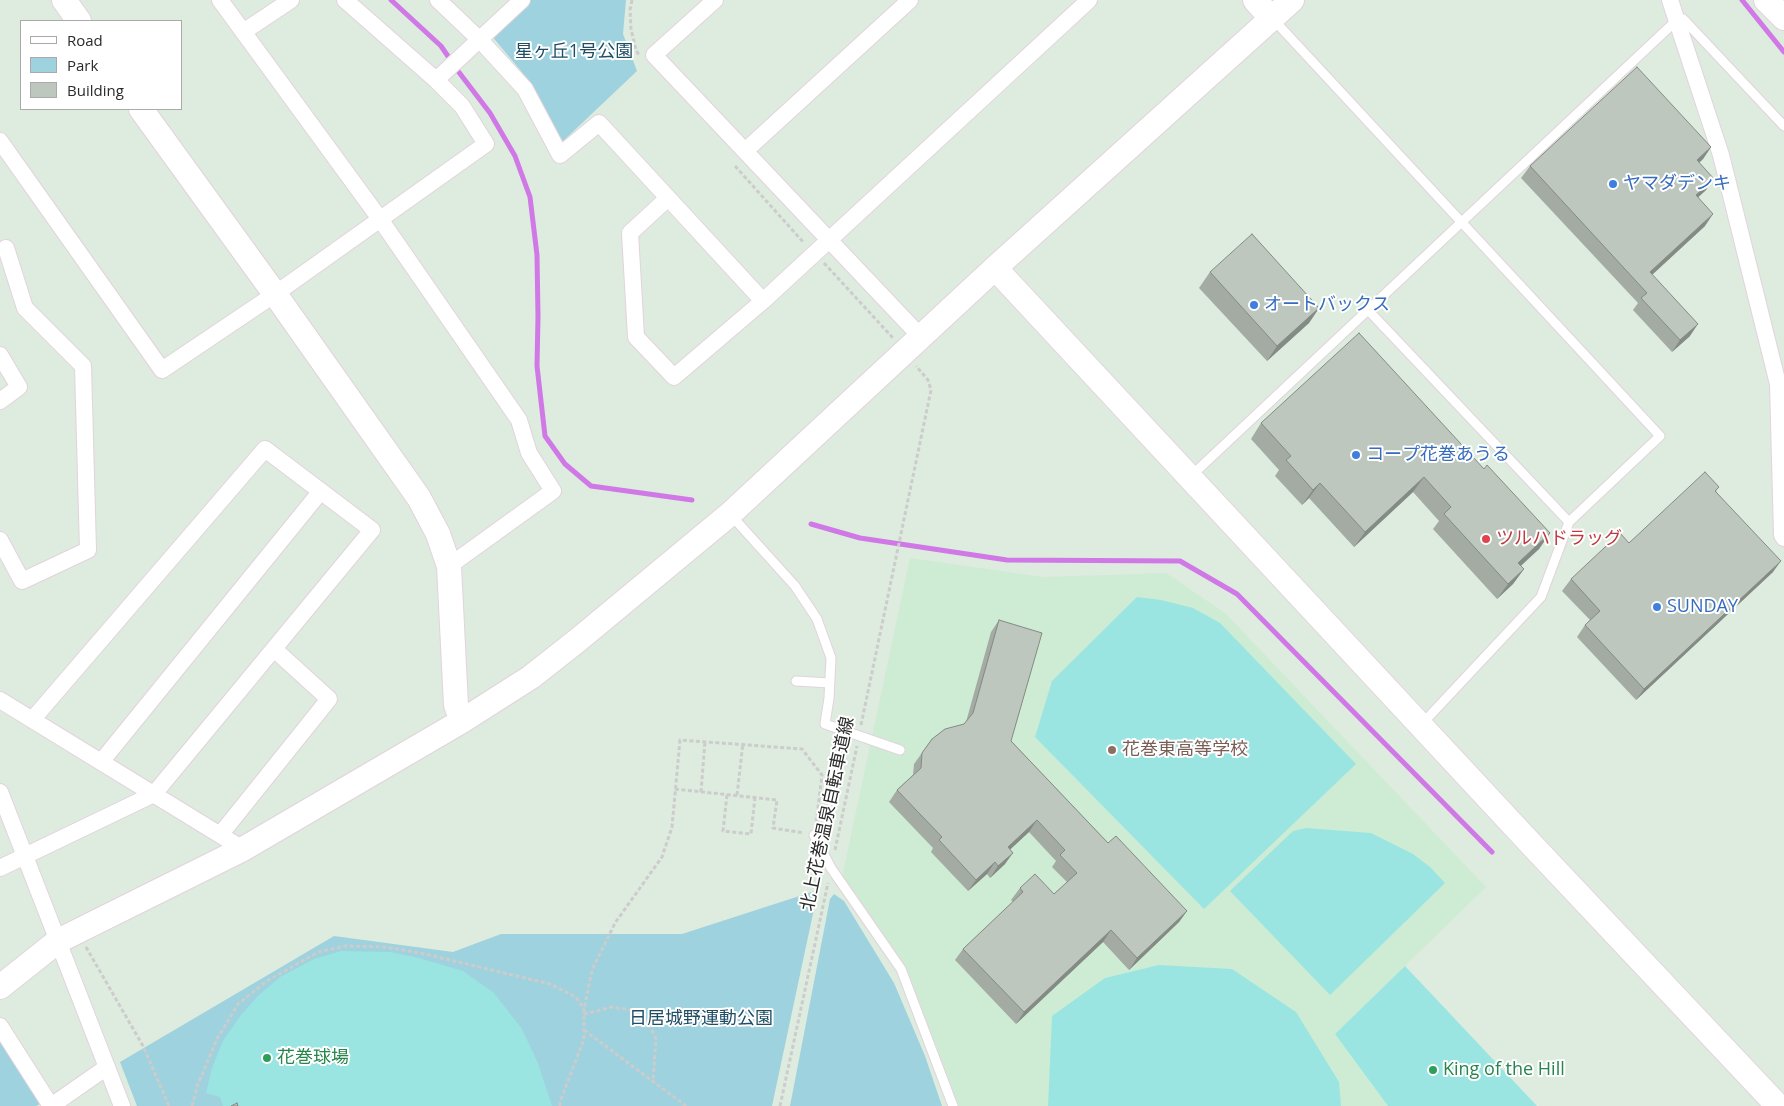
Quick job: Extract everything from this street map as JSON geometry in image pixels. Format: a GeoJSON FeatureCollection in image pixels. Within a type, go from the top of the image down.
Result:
{"type":"FeatureCollection","features":[{"type":"Feature","properties":{"kind":"street"},"geometry":{"type":"LineString","coordinates":[[64,0],[78,20]]}},
{"type":"Feature","properties":{"kind":"street"},"geometry":{"type":"LineString","coordinates":[[220,0],[380,219],[519,420],[529,453],[553,491],[449,566]]}},
{"type":"Feature","properties":{"kind":"street"},"geometry":{"type":"LineString","coordinates":[[243,32],[291,0]]}},
{"type":"Feature","properties":{"kind":"street"},"geometry":{"type":"LineString","coordinates":[[0,141],[162,370],[275,294],[486,144],[462,106],[436,80],[345,0]]}},
{"type":"Feature","properties":{"kind":"street"},"geometry":{"type":"LineString","coordinates":[[438,0],[480,40],[525,89],[560,155],[599,123],[763,302]]}},
{"type":"Feature","properties":{"kind":"street"},"geometry":{"type":"LineString","coordinates":[[436,80],[522,0]]}},
{"type":"Feature","properties":{"kind":"street"},"geometry":{"type":"LineString","coordinates":[[715,0],[654,55],[921,337]]}},
{"type":"Feature","properties":{"kind":"street"},"geometry":{"type":"LineString","coordinates":[[745,151],[910,0]]}},
{"type":"Feature","properties":{"kind":"street"},"geometry":{"type":"LineString","coordinates":[[668,198],[630,233],[636,336],[674,378],[763,302],[1089,0]]}},
{"type":"Feature","properties":{"kind":"street"},"geometry":{"type":"LineString","coordinates":[[1255,0],[1272,18]]}},
{"type":"Feature","properties":{"kind":"street"},"geometry":{"type":"LineString","coordinates":[[0,987],[68,936],[243,849],[462,721],[531,677],[730,514],[995,268],[1292,0]]}},
{"type":"Feature","properties":{"kind":"street"},"geometry":{"type":"LineString","coordinates":[[1670,0],[1678,19],[1721,156],[1778,384],[1782,535],[1784,538]]}},
{"type":"Feature","properties":{"kind":"street"},"geometry":{"type":"LineString","coordinates":[[1766,0],[1784,18]]}},
{"type":"Feature","properties":{"kind":"street"},"geometry":{"type":"LineString","coordinates":[[142,110],[419,498],[438,534],[449,566],[456,705],[462,721]]}},
{"type":"Feature","properties":{"kind":"street"},"geometry":{"type":"LineString","coordinates":[[0,540],[22,581],[88,550],[83,366],[25,308],[6,248]]}},
{"type":"Feature","properties":{"kind":"street"},"geometry":{"type":"LineString","coordinates":[[995,268],[1778,1106]]}},
{"type":"Feature","properties":{"kind":"street"},"geometry":{"type":"LineString","coordinates":[[0,354],[19,387],[0,401]]}},
{"type":"Feature","properties":{"kind":"street"},"geometry":{"type":"LineString","coordinates":[[0,868],[154,794],[372,530],[265,449],[32,720]]}},
{"type":"Feature","properties":{"kind":"street"},"geometry":{"type":"LineString","coordinates":[[101,762],[321,491]]}},
{"type":"Feature","properties":{"kind":"street"},"geometry":{"type":"LineString","coordinates":[[220,834],[329,699],[274,649]]}},
{"type":"Feature","properties":{"kind":"street"},"geometry":{"type":"LineString","coordinates":[[0,700],[243,849]]}},
{"type":"Feature","properties":{"kind":"street"},"geometry":{"type":"LineString","coordinates":[[0,792],[25,855],[68,936],[107,1067],[122,1106]]}},
{"type":"Feature","properties":{"kind":"street"},"geometry":{"type":"LineString","coordinates":[[0,1026],[51,1106],[107,1067]]}},
{"type":"Feature","properties":{"kind":"lane"},"geometry":{"type":"LineString","coordinates":[[1272,18],[1660,436],[1569,522],[1541,597],[1421,726]]}},
{"type":"Feature","properties":{"kind":"lane"},"geometry":{"type":"LineString","coordinates":[[1190,477],[1678,19],[1688,23],[1784,126]]}},
{"type":"Feature","properties":{"kind":"lane"},"geometry":{"type":"LineString","coordinates":[[1368,310],[1569,522]]}},
{"type":"Feature","properties":{"kind":"lane"},"geometry":{"type":"LineString","coordinates":[[730,514],[795,586],[817,619],[831,658],[825,724],[900,750]]}},
{"type":"Feature","properties":{"kind":"lane"},"geometry":{"type":"LineString","coordinates":[[796,681],[830,683]]}},
{"type":"Feature","properties":{"kind":"lane"},"geometry":{"type":"LineString","coordinates":[[814,835],[831,868],[901,969],[953,1106]]}},
{"type":"Feature","properties":{"kind":"path","name":"北上花巻温泉自転車道線"},"geometry":{"type":"LineString","coordinates":[[780,1106],[902,528]]}},
{"type":"Feature","properties":{"kind":"path"},"geometry":{"type":"LineString","coordinates":[[560,1106],[584,1040],[584,1011],[592,970],[615,922],[662,857],[672,827],[675,789],[680,740],[802,748],[822,776],[814,835],[773,828],[777,800],[675,789]]}},
{"type":"Feature","properties":{"kind":"path"},"geometry":{"type":"LineString","coordinates":[[701,792],[705,741]]}},
{"type":"Feature","properties":{"kind":"path"},"geometry":{"type":"LineString","coordinates":[[737,795],[743,744]]}},
{"type":"Feature","properties":{"kind":"path"},"geometry":{"type":"LineString","coordinates":[[727,794],[723,831],[751,834],[755,797]]}},
{"type":"Feature","properties":{"kind":"path"},"geometry":{"type":"LineString","coordinates":[[68,936],[143,1046],[169,1106]]}},
{"type":"Feature","properties":{"kind":"path"},"geometry":{"type":"LineString","coordinates":[[192,1106],[198,1084],[217,1039],[238,1004],[267,981],[318,952],[345,946],[386,946],[426,954],[550,984],[576,997],[584,1011]]}},
{"type":"Feature","properties":{"kind":"path"},"geometry":{"type":"LineString","coordinates":[[584,1011],[612,1007],[632,1010],[648,1022],[656,1039],[653,1082]]}},
{"type":"Feature","properties":{"kind":"path"},"geometry":{"type":"LineString","coordinates":[[584,1029],[686,1106]]}},
{"type":"Feature","properties":{"kind":"shaded area","name":"花巻東高等学校"},"geometry":{"type":"Polygon","coordinates":[[[910,558],[1043,577],[1166,573],[1225,613],[1486,887],[1335,1034],[1388,1106],[952,1106],[903,982],[840,887],[910,558]]]}},
{"type":"Feature","properties":{"kind":"shaded area"},"geometry":{"type":"Polygon","coordinates":[[[1137,597],[1161,600],[1193,608],[1220,623],[1356,764],[1204,909],[1035,737],[1052,681],[1137,597]]]}},
{"type":"Feature","properties":{"kind":"shaded area"},"geometry":{"type":"Polygon","coordinates":[[[1306,828],[1371,833],[1413,854],[1430,867],[1445,883],[1330,995],[1230,891],[1293,831],[1306,828]]]}},
{"type":"Feature","properties":{"kind":"shaded area"},"geometry":{"type":"Polygon","coordinates":[[[341,951],[390,952],[419,958],[463,971],[494,993],[522,1029],[538,1063],[552,1106],[223,1106],[220,1097],[206,1093],[212,1068],[223,1041],[241,1015],[258,996],[280,977],[314,959],[341,951]]]}},
{"type":"Feature","properties":{"kind":"shaded area"},"geometry":{"type":"Polygon","coordinates":[[[1159,965],[1232,969],[1296,1012],[1339,1082],[1341,1106],[1048,1106],[1052,1016],[1105,978],[1159,965]]]}},
{"type":"Feature","properties":{"kind":"shaded area","name":"King of the Hill"},"geometry":{"type":"Polygon","coordinates":[[[1405,966],[1537,1106],[1388,1106],[1335,1034],[1405,966]]]}},
{"type":"Feature","properties":{"kind":"green space","name":"星ヶ丘1号公園"},"geometry":{"type":"Polygon","coordinates":[[[529,0],[626,0],[623,34],[637,71],[561,143],[531,83],[491,35],[529,0]]]}},
{"type":"Feature","properties":{"kind":"green space","name":"日居城野運動公園"},"geometry":{"type":"Polygon","coordinates":[[[818,890],[772,1106],[137,1106],[120,1062],[334,936],[453,952],[501,934],[682,934],[818,890]]]}},
{"type":"Feature","properties":{"kind":"green space","name":"日居城野運動公園"},"geometry":{"type":"Polygon","coordinates":[[[834,894],[844,901],[894,983],[925,1056],[942,1106],[790,1106],[830,899],[834,894]]]}},
{"type":"Feature","properties":{"kind":"green space"},"geometry":{"type":"Polygon","coordinates":[[[0,1039],[40,1104],[36,1106],[0,1106],[0,1039]]]}},
{"type":"Feature","properties":{"kind":"building","name":"ヤマダデンキ"},"geometry":{"type":"Polygon","coordinates":[[[1637,67],[1711,147],[1697,160],[1714,179],[1696,195],[1713,214],[1650,272],[1698,324],[1680,340],[1641,298],[1647,293],[1530,166],[1637,67]]]}},
{"type":"Feature","properties":{"kind":"building","name":"オートバックス"},"geometry":{"type":"Polygon","coordinates":[[[1252,234],[1319,308],[1277,346],[1210,272],[1252,234]]]}},
{"type":"Feature","properties":{"kind":"building","name":"コープ花巻あうる"},"geometry":{"type":"Polygon","coordinates":[[[1359,333],[1484,469],[1487,465],[1550,533],[1518,563],[1524,569],[1508,584],[1444,514],[1451,507],[1424,477],[1365,532],[1320,483],[1313,490],[1286,460],[1291,456],[1261,423],[1359,333]]]}},
{"type":"Feature","properties":{"kind":"building","name":"SUNDAY"},"geometry":{"type":"Polygon","coordinates":[[[1705,472],[1719,487],[1715,491],[1781,561],[1644,689],[1585,625],[1600,611],[1571,579],[1620,533],[1629,543],[1705,472]]]}},
{"type":"Feature","properties":{"kind":"building"},"geometry":{"type":"Polygon","coordinates":[[[999,620],[1042,633],[1011,741],[1108,843],[1116,836],[1187,911],[1137,958],[1111,930],[1024,1012],[963,949],[1023,892],[1020,888],[1035,874],[1054,894],[1077,873],[1060,855],[1065,850],[1037,820],[1008,847],[1013,853],[998,866],[995,862],[976,880],[939,840],[942,837],[897,790],[921,768],[922,753],[932,739],[945,729],[964,724],[973,713],[999,620]]]}},
{"type":"Feature","properties":{"kind":"waterway"},"geometry":{"type":"LineString","coordinates":[[391,0],[441,46],[490,113],[515,156],[530,197],[537,255],[537,366],[545,436],[565,464],[591,486],[692,500]]}},
{"type":"Feature","properties":{"kind":"waterway"},"geometry":{"type":"LineString","coordinates":[[1742,0],[1784,52]]}},
{"type":"Feature","properties":{"kind":"waterway"},"geometry":{"type":"LineString","coordinates":[[811,524],[860,538],[1007,560],[1180,561],[1237,594],[1492,852]]}},
{"type":"Feature","properties":{"kind":"place","name":"ヤマダデンキ"},"geometry":{"type":"Point","coordinates":[1613,184]}},
{"type":"Feature","properties":{"kind":"place","name":"オートバックス"},"geometry":{"type":"Point","coordinates":[1254,305]}},
{"type":"Feature","properties":{"kind":"place","name":"コープ花巻あうる"},"geometry":{"type":"Point","coordinates":[1356,455]}},
{"type":"Feature","properties":{"kind":"place","name":"ツルハドラッグ"},"geometry":{"type":"Point","coordinates":[1486,539]}},
{"type":"Feature","properties":{"kind":"place","name":"SUNDAY"},"geometry":{"type":"Point","coordinates":[1657,607]}},
{"type":"Feature","properties":{"kind":"place","name":"花巻東高等学校"},"geometry":{"type":"Point","coordinates":[1112,750]}},
{"type":"Feature","properties":{"kind":"place","name":"花巻球場"},"geometry":{"type":"Point","coordinates":[267,1058]}},
{"type":"Feature","properties":{"kind":"place","name":"King of the Hill"},"geometry":{"type":"Point","coordinates":[1433,1070]}}]}
